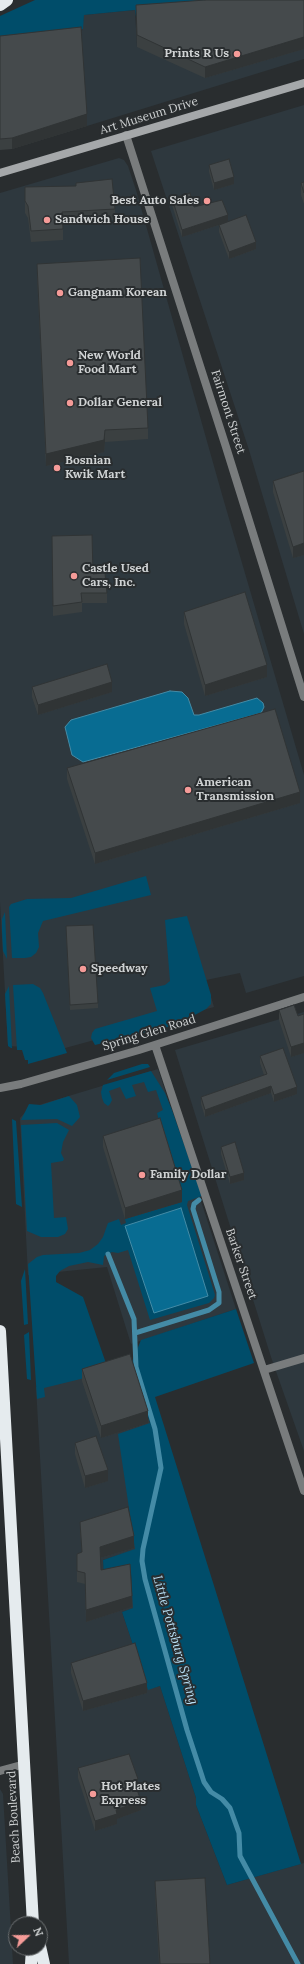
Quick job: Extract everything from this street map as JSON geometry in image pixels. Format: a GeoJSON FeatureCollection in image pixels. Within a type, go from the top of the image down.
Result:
{"type":"FeatureCollection","features":[{"type":"Feature","properties":{"kind":"highway"},"geometry":{"type":"LineString","coordinates":[[0,5],[8,0]]}},
{"type":"Feature","properties":{"kind":"highway","name":"Beach Boulevard"},"geometry":{"type":"LineString","coordinates":[[0,1331],[34,1916]]}},
{"type":"Feature","properties":{"kind":"street","name":"Art Museum Drive"},"geometry":{"type":"LineString","coordinates":[[0,173],[304,83]]}},
{"type":"Feature","properties":{"kind":"street","name":"Fairmont Street"},"geometry":{"type":"LineString","coordinates":[[126,136],[208,388],[304,697]]}},
{"type":"Feature","properties":{"kind":"street","name":"Spring Glen Road"},"geometry":{"type":"LineString","coordinates":[[0,1088],[21,1084],[155,1045],[304,997]]}},
{"type":"Feature","properties":{"kind":"street","name":"Barker Street"},"geometry":{"type":"LineString","coordinates":[[155,1045],[304,1491]]}},
{"type":"Feature","properties":{"kind":"street"},"geometry":{"type":"LineString","coordinates":[[264,1370],[304,1358]]}},
{"type":"Feature","properties":{"kind":"street"},"geometry":{"type":"LineString","coordinates":[[0,1771],[25,1764]]}},
{"type":"Feature","properties":{"kind":"shaded area"},"geometry":{"type":"Polygon","coordinates":[[[35,0],[290,0],[136,17],[135,10],[84,15],[83,29],[64,32],[0,48],[0,16],[35,0]]]}},
{"type":"Feature","properties":{"kind":"shaded area"},"geometry":{"type":"Polygon","coordinates":[[[135,10],[137,47],[304,49],[304,59],[87,126],[81,39],[84,15],[135,10]]]}},
{"type":"Feature","properties":{"kind":"shaded area"},"geometry":{"type":"Polygon","coordinates":[[[304,105],[304,634],[249,450],[151,151],[304,105]]]}},
{"type":"Feature","properties":{"kind":"shaded area"},"geometry":{"type":"Polygon","coordinates":[[[119,158],[124,160],[128,166],[136,190],[223,498],[304,775],[304,976],[246,993],[240,973],[206,980],[214,1007],[29,1058],[26,1047],[8,1046],[0,902],[0,193],[119,158]]]}},
{"type":"Feature","properties":{"kind":"shaded area"},"geometry":{"type":"Polygon","coordinates":[[[170,691],[182,692],[188,698],[194,715],[199,715],[257,698],[263,703],[264,707],[261,713],[83,762],[72,755],[65,727],[71,720],[170,691]]]}},
{"type":"Feature","properties":{"kind":"shaded area"},"geometry":{"type":"Polygon","coordinates":[[[146,876],[151,895],[43,921],[38,933],[39,947],[36,953],[31,957],[12,958],[9,907],[11,904],[27,899],[71,898],[146,876]]]}},
{"type":"Feature","properties":{"kind":"shaded area"},"geometry":{"type":"Polygon","coordinates":[[[5,912],[7,959],[3,951],[2,931],[2,919],[5,912]]]}},
{"type":"Feature","properties":{"kind":"shaded area"},"geometry":{"type":"Polygon","coordinates":[[[187,916],[211,995],[211,1004],[206,1009],[176,1025],[95,1045],[91,1038],[95,1029],[157,1011],[150,988],[165,985],[170,981],[165,920],[187,916]]]}},
{"type":"Feature","properties":{"kind":"shaded area"},"geometry":{"type":"Polygon","coordinates":[[[33,984],[40,988],[43,993],[67,1053],[28,1064],[28,1060],[25,1060],[22,1050],[17,1050],[13,985],[33,984]]]}},
{"type":"Feature","properties":{"kind":"shaded area"},"geometry":{"type":"Polygon","coordinates":[[[9,986],[12,1048],[8,1046],[5,994],[9,986]]]}},
{"type":"Feature","properties":{"kind":"shaded area"},"geometry":{"type":"Polygon","coordinates":[[[304,1012],[304,1451],[271,1357],[175,1050],[304,1012]]]}},
{"type":"Feature","properties":{"kind":"shaded area"},"geometry":{"type":"Polygon","coordinates":[[[142,1064],[148,1064],[150,1067],[107,1080],[114,1073],[142,1064]]]}},
{"type":"Feature","properties":{"kind":"shaded area"},"geometry":{"type":"Polygon","coordinates":[[[158,1069],[236,1309],[131,1344],[107,1267],[28,1275],[20,1118],[29,1108],[158,1069]]]}},
{"type":"Feature","properties":{"kind":"shaded area"},"geometry":{"type":"Polygon","coordinates":[[[151,1071],[165,1093],[172,1110],[202,1196],[188,1201],[187,1205],[215,1295],[214,1298],[209,1303],[150,1320],[128,1250],[118,1253],[112,1252],[104,1256],[103,1265],[88,1262],[69,1266],[60,1271],[56,1276],[56,1282],[83,1297],[109,1372],[44,1388],[45,1397],[37,1399],[28,1264],[37,1257],[43,1255],[79,1253],[90,1250],[98,1244],[103,1237],[108,1223],[119,1219],[121,1225],[126,1223],[125,1219],[181,1202],[157,1113],[163,1110],[156,1090],[148,1092],[144,1082],[132,1085],[136,1096],[126,1099],[120,1087],[109,1091],[112,1100],[108,1106],[104,1103],[102,1098],[101,1092],[103,1085],[151,1071]]]}},
{"type":"Feature","properties":{"kind":"shaded area"},"geometry":{"type":"Polygon","coordinates":[[[69,1096],[77,1105],[80,1117],[72,1126],[57,1119],[21,1120],[29,1104],[41,1105],[69,1096]]]}},
{"type":"Feature","properties":{"kind":"shaded area"},"geometry":{"type":"Polygon","coordinates":[[[12,1119],[16,1121],[22,1207],[16,1204],[12,1119]]]}},
{"type":"Feature","properties":{"kind":"shaded area"},"geometry":{"type":"Polygon","coordinates":[[[57,1123],[69,1130],[63,1142],[61,1153],[64,1159],[63,1161],[51,1163],[54,1218],[66,1217],[68,1229],[65,1234],[58,1237],[41,1237],[27,1231],[21,1125],[57,1123]]]}},
{"type":"Feature","properties":{"kind":"shaded area"},"geometry":{"type":"Polygon","coordinates":[[[181,1208],[208,1296],[154,1313],[125,1226],[181,1208]]]}},
{"type":"Feature","properties":{"kind":"shaded area"},"geometry":{"type":"Polygon","coordinates":[[[25,1269],[28,1324],[24,1325],[21,1281],[25,1269]]]}},
{"type":"Feature","properties":{"kind":"shaded area"},"geometry":{"type":"Polygon","coordinates":[[[236,1309],[254,1363],[155,1397],[301,1864],[227,1885],[196,1805],[196,1798],[160,1686],[148,1690],[122,1612],[133,1608],[131,1574],[104,1578],[103,1560],[135,1549],[118,1434],[150,1423],[131,1364],[141,1340],[236,1309]]]}},
{"type":"Feature","properties":{"kind":"shaded area"},"geometry":{"type":"Polygon","coordinates":[[[29,1332],[31,1380],[27,1379],[24,1335],[29,1332]]]}},
{"type":"Feature","properties":{"kind":"shaded area"},"geometry":{"type":"Polygon","coordinates":[[[131,1364],[150,1423],[135,1550],[103,1560],[105,1578],[131,1574],[134,1608],[122,1612],[148,1689],[160,1686],[196,1798],[196,1805],[227,1885],[304,1863],[304,1964],[69,1964],[36,1387],[131,1364]]]}},
{"type":"Feature","properties":{"kind":"shaded area"},"geometry":{"type":"Polygon","coordinates":[[[0,1789],[3,1794],[10,1916],[8,1916],[8,1956],[13,1956],[13,1964],[0,1964],[0,1789]]]}},
{"type":"Feature","properties":{"kind":"building"},"geometry":{"type":"Polygon","coordinates":[[[205,0],[304,0],[304,37],[205,67],[137,35],[136,5],[205,0]]]}},
{"type":"Feature","properties":{"kind":"building"},"geometry":{"type":"Polygon","coordinates":[[[81,27],[87,114],[12,138],[0,139],[0,36],[81,27]]]}},
{"type":"Feature","properties":{"kind":"building"},"geometry":{"type":"Polygon","coordinates":[[[229,159],[234,177],[214,183],[209,165],[229,159]]]}},
{"type":"Feature","properties":{"kind":"building"},"geometry":{"type":"Polygon","coordinates":[[[112,179],[115,209],[62,212],[63,229],[31,231],[28,206],[25,201],[25,187],[76,186],[76,183],[112,179]]]}},
{"type":"Feature","properties":{"kind":"building"},"geometry":{"type":"Polygon","coordinates":[[[304,182],[304,193],[301,183],[304,182]]]}},
{"type":"Feature","properties":{"kind":"building"},"geometry":{"type":"Polygon","coordinates":[[[190,193],[194,207],[222,200],[228,215],[182,230],[172,198],[190,193]]]}},
{"type":"Feature","properties":{"kind":"building"},"geometry":{"type":"Polygon","coordinates":[[[246,215],[256,242],[229,252],[219,225],[246,215]]]}},
{"type":"Feature","properties":{"kind":"building"},"geometry":{"type":"Polygon","coordinates":[[[140,258],[148,428],[105,430],[104,440],[46,454],[37,264],[140,258]]]}},
{"type":"Feature","properties":{"kind":"building"},"geometry":{"type":"Polygon","coordinates":[[[304,471],[304,543],[293,547],[273,481],[304,471]]]}},
{"type":"Feature","properties":{"kind":"building"},"geometry":{"type":"Polygon","coordinates":[[[92,535],[93,574],[105,573],[107,593],[81,593],[82,602],[53,606],[52,536],[92,535]]]}},
{"type":"Feature","properties":{"kind":"building"},"geometry":{"type":"Polygon","coordinates":[[[245,592],[267,665],[205,685],[184,612],[245,592]]]}},
{"type":"Feature","properties":{"kind":"building"},"geometry":{"type":"Polygon","coordinates":[[[107,664],[112,682],[38,705],[32,687],[107,664]]]}},
{"type":"Feature","properties":{"kind":"building"},"geometry":{"type":"Polygon","coordinates":[[[275,709],[300,792],[95,853],[67,768],[275,709]]]}},
{"type":"Feature","properties":{"kind":"building"},"geometry":{"type":"Polygon","coordinates":[[[93,925],[98,1003],[70,1005],[66,926],[93,925]]]}},
{"type":"Feature","properties":{"kind":"building"},"geometry":{"type":"Polygon","coordinates":[[[294,1005],[298,1016],[304,1014],[304,1043],[291,1047],[279,1010],[294,1005]]]}},
{"type":"Feature","properties":{"kind":"building"},"geometry":{"type":"Polygon","coordinates":[[[283,1048],[297,1087],[274,1095],[271,1086],[205,1110],[201,1097],[267,1074],[260,1056],[283,1048]]]}},
{"type":"Feature","properties":{"kind":"building","name":"Family Dollar"},"geometry":{"type":"Polygon","coordinates":[[[160,1118],[182,1190],[125,1208],[103,1136],[160,1118]]]}},
{"type":"Feature","properties":{"kind":"building"},"geometry":{"type":"Polygon","coordinates":[[[235,1142],[244,1173],[230,1177],[221,1147],[235,1142]]]}},
{"type":"Feature","properties":{"kind":"building"},"geometry":{"type":"Polygon","coordinates":[[[130,1354],[148,1411],[101,1426],[82,1369],[130,1354]]]}},
{"type":"Feature","properties":{"kind":"building"},"geometry":{"type":"Polygon","coordinates":[[[96,1436],[108,1470],[85,1476],[75,1443],[96,1436]]]}},
{"type":"Feature","properties":{"kind":"building"},"geometry":{"type":"Polygon","coordinates":[[[128,1507],[134,1536],[100,1547],[101,1570],[130,1564],[132,1596],[86,1610],[85,1573],[77,1571],[77,1554],[82,1552],[80,1522],[128,1507]]]}},
{"type":"Feature","properties":{"kind":"building"},"geometry":{"type":"Polygon","coordinates":[[[135,1643],[147,1683],[83,1701],[71,1663],[135,1643]]]}},
{"type":"Feature","properties":{"kind":"building"},"geometry":{"type":"Polygon","coordinates":[[[129,1754],[138,1779],[134,1781],[141,1801],[116,1810],[117,1814],[95,1821],[78,1768],[129,1754]]]}},
{"type":"Feature","properties":{"kind":"building"},"geometry":{"type":"Polygon","coordinates":[[[205,1878],[210,1964],[160,1964],[155,1881],[205,1878]]]}},
{"type":"Feature","properties":{"kind":"waterway"},"geometry":{"type":"LineString","coordinates":[[135,1333],[209,1310],[219,1303],[219,1292],[193,1209],[194,1204],[199,1200]]}},
{"type":"Feature","properties":{"kind":"waterway","name":"Little Pottsburg Spring"},"geometry":{"type":"LineString","coordinates":[[108,1254],[134,1319],[136,1367],[155,1429],[161,1468],[143,1549],[142,1561],[145,1579],[187,1730],[204,1782],[211,1792],[222,1799],[230,1808],[239,1833],[240,1856],[298,1964]]}},
{"type":"Feature","properties":{"kind":"place","name":"Prints R Us"},"geometry":{"type":"Point","coordinates":[237,54]}},
{"type":"Feature","properties":{"kind":"place","name":"Best Auto Sales"},"geometry":{"type":"Point","coordinates":[207,201]}},
{"type":"Feature","properties":{"kind":"place","name":"Sandwich House"},"geometry":{"type":"Point","coordinates":[47,220]}},
{"type":"Feature","properties":{"kind":"place","name":"Gangnam Korean"},"geometry":{"type":"Point","coordinates":[60,293]}},
{"type":"Feature","properties":{"kind":"place","name":"New World Food Mart"},"geometry":{"type":"Point","coordinates":[70,363]}},
{"type":"Feature","properties":{"kind":"place","name":"Dollar General"},"geometry":{"type":"Point","coordinates":[70,403]}},
{"type":"Feature","properties":{"kind":"place","name":"Bosnian Kwik Mart"},"geometry":{"type":"Point","coordinates":[57,468]}},
{"type":"Feature","properties":{"kind":"place","name":"Castle Used Cars, Inc."},"geometry":{"type":"Point","coordinates":[74,576]}},
{"type":"Feature","properties":{"kind":"place","name":"American Transmission"},"geometry":{"type":"Point","coordinates":[188,790]}},
{"type":"Feature","properties":{"kind":"place","name":"Speedway"},"geometry":{"type":"Point","coordinates":[83,969]}},
{"type":"Feature","properties":{"kind":"place","name":"Family Dollar"},"geometry":{"type":"Point","coordinates":[142,1175]}},
{"type":"Feature","properties":{"kind":"place","name":"Hot Plates Express"},"geometry":{"type":"Point","coordinates":[93,1794]}}]}
